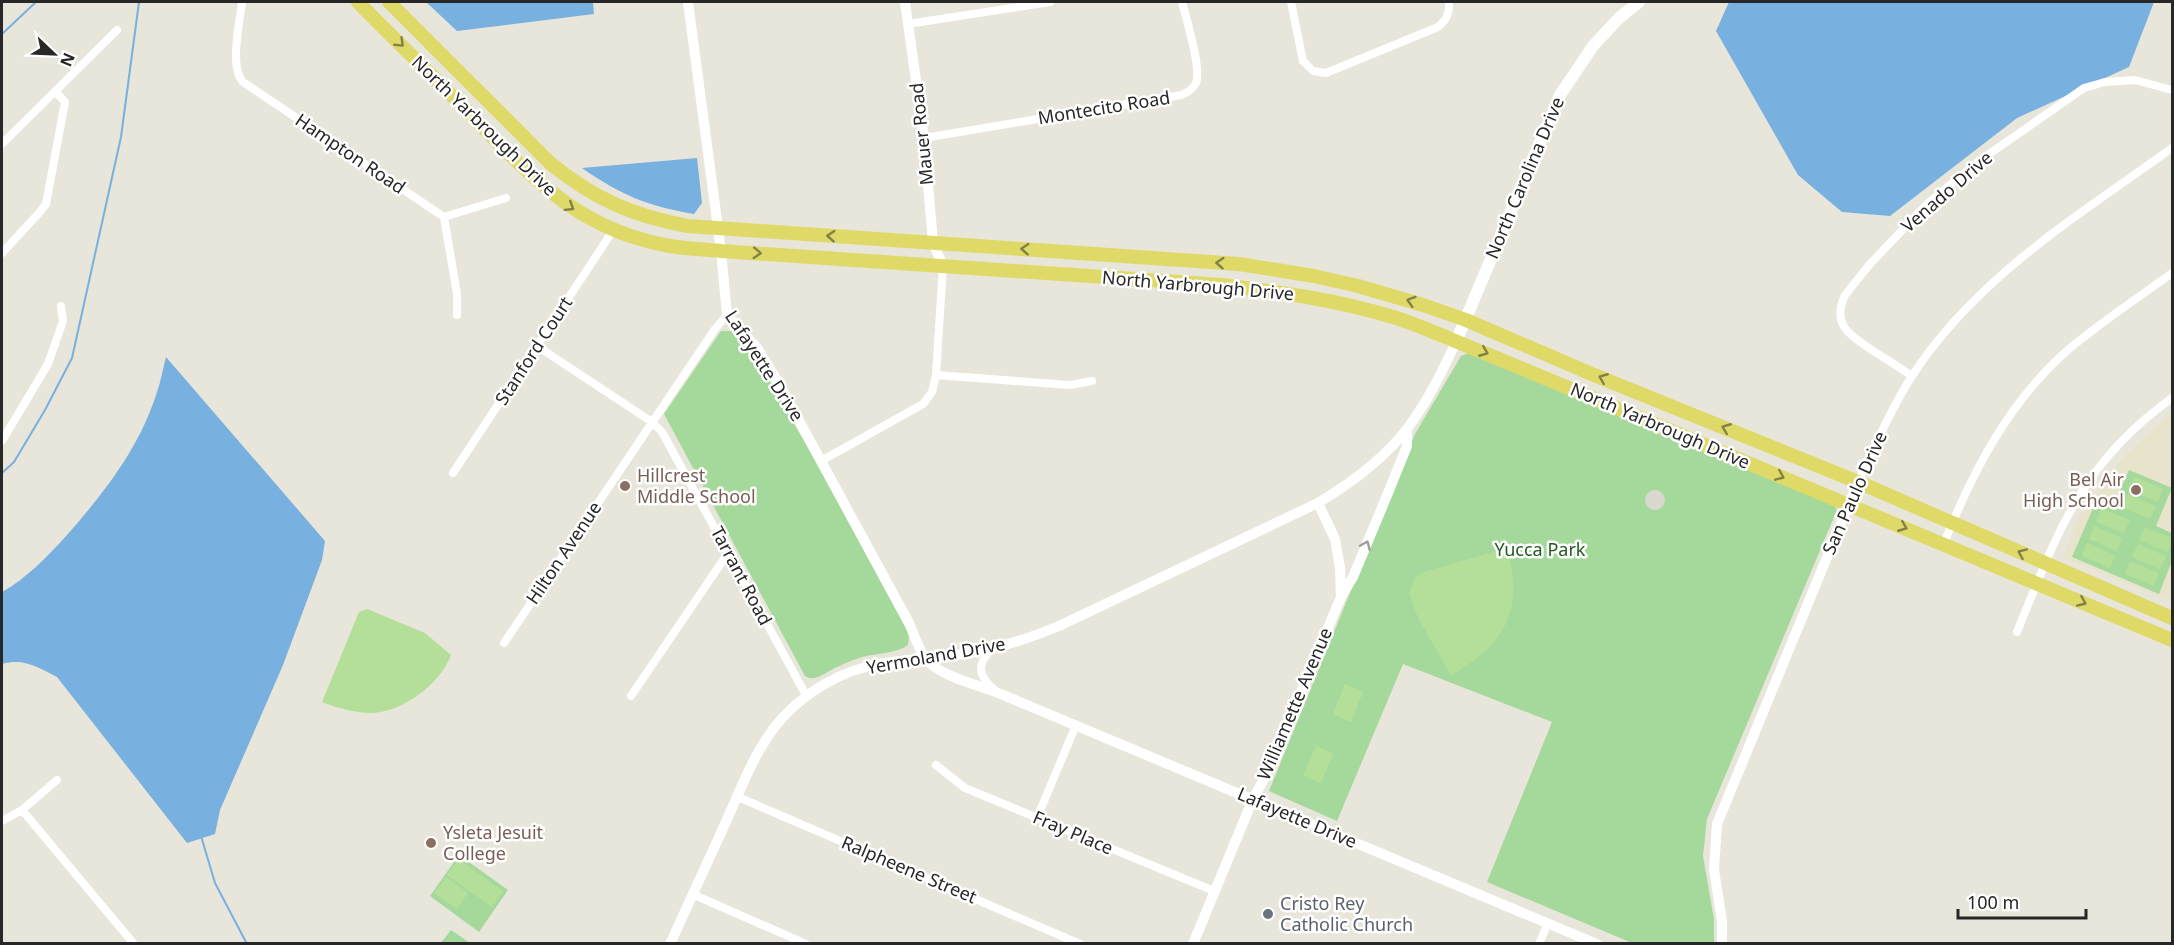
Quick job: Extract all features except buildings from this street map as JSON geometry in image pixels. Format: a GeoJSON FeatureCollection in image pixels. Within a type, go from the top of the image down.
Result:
{"type":"FeatureCollection","features":[{"type":"Feature","properties":{"kind":"main road","name":"North Yarbrough Drive"},"geometry":{"type":"LineString","coordinates":[[358,2],[539,183],[574,210],[614,230],[671,246],[721,251],[1222,285],[1281,292],[1394,317],[1944,543],[2172,640]]}},
{"type":"Feature","properties":{"kind":"main road","name":"North Yarbrough Drive"},"geometry":{"type":"LineString","coordinates":[[389,2],[520,134],[574,183],[599,198],[638,214],[688,226],[717,229],[1239,264],[1320,277],[1391,294],[1466,320],[1858,482],[2172,618]]}},
{"type":"Feature","properties":{"kind":"main road","name":"North Carolina Drive"},"geometry":{"type":"LineString","coordinates":[[1456,342],[1560,95],[1593,46],[1619,18],[1639,2]]}},
{"type":"Feature","properties":{"kind":"main road"},"geometry":{"type":"LineString","coordinates":[[1316,299],[1320,277]]}},
{"type":"Feature","properties":{"kind":"main road"},"geometry":{"type":"LineString","coordinates":[[1748,463],[1757,441]]}},
{"type":"Feature","properties":{"kind":"street","name":"Hampton Road"},"geometry":{"type":"LineString","coordinates":[[242,2],[236,66],[238,77],[444,217]]}},
{"type":"Feature","properties":{"kind":"street","name":"Lafayette Drive"},"geometry":{"type":"LineString","coordinates":[[688,2],[721,251],[727,315],[758,349],[778,382],[909,623],[925,659],[936,669],[1076,725],[1597,944]]}},
{"type":"Feature","properties":{"kind":"street","name":"Mauer Road"},"geometry":{"type":"LineString","coordinates":[[905,2],[924,138],[933,243],[943,266]]}},
{"type":"Feature","properties":{"kind":"street"},"geometry":{"type":"LineString","coordinates":[[908,24],[1050,2]]}},
{"type":"Feature","properties":{"kind":"street","name":"Montecito Road"},"geometry":{"type":"LineString","coordinates":[[924,138],[1181,95],[1187,92],[1195,84],[1198,71],[1182,2]]}},
{"type":"Feature","properties":{"kind":"street"},"geometry":{"type":"LineString","coordinates":[[1291,2],[1303,61],[1313,71],[1326,73],[1438,27],[1446,19],[1449,2]]}},
{"type":"Feature","properties":{"kind":"street"},"geometry":{"type":"LineString","coordinates":[[2,144],[117,30]]}},
{"type":"Feature","properties":{"kind":"street","name":"Venado Drive"},"geometry":{"type":"LineString","coordinates":[[1912,376],[1851,336],[1843,326],[1840,315],[1845,295],[1892,240],[1928,203],[1979,161],[2084,88],[2105,82],[2129,80],[2145,81],[2172,90]]}},
{"type":"Feature","properties":{"kind":"street"},"geometry":{"type":"LineString","coordinates":[[2,253],[46,204],[65,102],[55,91]]}},
{"type":"Feature","properties":{"kind":"street","name":"San Paulo Drive"},"geometry":{"type":"LineString","coordinates":[[1722,944],[1722,921],[1713,870],[1717,824],[1858,482],[1912,376],[1958,318],[2002,273],[2172,148]]}},
{"type":"Feature","properties":{"kind":"street"},"geometry":{"type":"LineString","coordinates":[[457,315],[457,294],[444,217],[506,198]]}},
{"type":"Feature","properties":{"kind":"street","name":"Stanford Court"},"geometry":{"type":"LineString","coordinates":[[453,473],[614,230]]}},
{"type":"Feature","properties":{"kind":"street"},"geometry":{"type":"LineString","coordinates":[[821,461],[923,404],[932,392],[936,375],[943,266]]}},
{"type":"Feature","properties":{"kind":"street"},"geometry":{"type":"LineString","coordinates":[[1944,543],[1984,455],[2009,416],[2038,379],[2091,331],[2172,273]]}},
{"type":"Feature","properties":{"kind":"street"},"geometry":{"type":"LineString","coordinates":[[2,441],[48,364],[63,321],[61,306]]}},
{"type":"Feature","properties":{"kind":"street","name":"Hilton Avenue"},"geometry":{"type":"LineString","coordinates":[[504,643],[715,329],[727,315]]}},
{"type":"Feature","properties":{"kind":"street","name":"Williamette Avenue"},"geometry":{"type":"LineString","coordinates":[[1193,944],[1341,597],[1353,578],[1407,446],[1407,429],[1442,372],[1456,342]]}},
{"type":"Feature","properties":{"kind":"street","name":"Tarrant Road"},"geometry":{"type":"LineString","coordinates":[[537,346],[652,422],[662,432],[807,697]]}},
{"type":"Feature","properties":{"kind":"street"},"geometry":{"type":"LineString","coordinates":[[936,375],[1070,385],[1092,381]]}},
{"type":"Feature","properties":{"kind":"street"},"geometry":{"type":"LineString","coordinates":[[2017,632],[2064,520],[2091,476],[2109,452],[2172,398]]}},
{"type":"Feature","properties":{"kind":"street","name":"Yermoland Drive"},"geometry":{"type":"LineString","coordinates":[[669,944],[761,746],[785,714],[824,685],[851,671],[879,664],[992,649],[1029,639],[1059,626],[1318,503],[1368,469],[1407,429]]}},
{"type":"Feature","properties":{"kind":"street","name":"Williamette Avenue"},"geometry":{"type":"LineString","coordinates":[[1318,503],[1336,546],[1341,597]]}},
{"type":"Feature","properties":{"kind":"street"},"geometry":{"type":"LineString","coordinates":[[630,696],[728,553]]}},
{"type":"Feature","properties":{"kind":"street"},"geometry":{"type":"LineString","coordinates":[[992,649],[981,664],[981,673],[983,679],[996,692]]}},
{"type":"Feature","properties":{"kind":"street"},"geometry":{"type":"LineString","coordinates":[[1037,818],[1076,725]]}},
{"type":"Feature","properties":{"kind":"street","name":"Fray Place"},"geometry":{"type":"LineString","coordinates":[[936,765],[965,788],[1214,891]]}},
{"type":"Feature","properties":{"kind":"street"},"geometry":{"type":"LineString","coordinates":[[2,821],[22,810],[57,780]]}},
{"type":"Feature","properties":{"kind":"street","name":"Ralpheene Street"},"geometry":{"type":"LineString","coordinates":[[738,797],[1080,944]]}},
{"type":"Feature","properties":{"kind":"street"},"geometry":{"type":"LineString","coordinates":[[22,810],[134,944]]}},
{"type":"Feature","properties":{"kind":"street"},"geometry":{"type":"LineString","coordinates":[[692,894],[806,944]]}},
{"type":"Feature","properties":{"kind":"street"},"geometry":{"type":"LineString","coordinates":[[1539,944],[1548,923]]}},
{"type":"Feature","properties":{"kind":"shaded area","name":"Bel Air High School"},"geometry":{"type":"Polygon","coordinates":[[[2172,412],[2172,602],[2063,557],[2078,519],[2120,461],[2172,412]]]}},
{"type":"Feature","properties":{"kind":"shaded area"},"geometry":{"type":"Polygon","coordinates":[[[1655,490],[1662,493],[1665,500],[1662,507],[1655,510],[1648,507],[1645,500],[1648,493],[1655,490]]]}},
{"type":"Feature","properties":{"kind":"green space"},"geometry":{"type":"Polygon","coordinates":[[[721,331],[732,331],[746,343],[815,460],[909,634],[908,645],[903,648],[857,659],[816,678],[805,676],[664,414],[721,331]]]}},
{"type":"Feature","properties":{"kind":"green space","name":"Yucca Park"},"geometry":{"type":"Polygon","coordinates":[[[1471,352],[1832,503],[1837,510],[1707,819],[1703,856],[1714,919],[1714,943],[1632,943],[1487,882],[1552,722],[1403,664],[1337,821],[1269,791],[1415,434],[1461,356],[1471,352]]]}},
{"type":"Feature","properties":{"kind":"green space","name":"Bel Air High School"},"geometry":{"type":"Polygon","coordinates":[[[2129,470],[2172,488],[2156,526],[2172,533],[2172,561],[2159,594],[2072,557],[2096,501],[2113,507],[2129,470]]]}},
{"type":"Feature","properties":{"kind":"green space"},"geometry":{"type":"Polygon","coordinates":[[[2135,477],[2163,489],[2158,502],[2129,490],[2135,477]]]}},
{"type":"Feature","properties":{"kind":"green space"},"geometry":{"type":"Polygon","coordinates":[[[2128,494],[2156,506],[2150,519],[2122,507],[2128,494]]]}},
{"type":"Feature","properties":{"kind":"green space"},"geometry":{"type":"Polygon","coordinates":[[[2101,509],[2130,520],[2124,533],[2096,522],[2101,509]]]}},
{"type":"Feature","properties":{"kind":"green space"},"geometry":{"type":"Polygon","coordinates":[[[2094,526],[2122,538],[2117,551],[2089,539],[2094,526]]]}},
{"type":"Feature","properties":{"kind":"green space"},"geometry":{"type":"Polygon","coordinates":[[[2145,527],[2172,538],[2168,552],[2139,540],[2145,527]]]}},
{"type":"Feature","properties":{"kind":"green space"},"geometry":{"type":"Polygon","coordinates":[[[2087,543],[2115,555],[2110,568],[2082,556],[2087,543]]]}},
{"type":"Feature","properties":{"kind":"green space"},"geometry":{"type":"Polygon","coordinates":[[[2138,544],[2166,556],[2160,569],[2132,557],[2138,544]]]}},
{"type":"Feature","properties":{"kind":"green space"},"geometry":{"type":"Polygon","coordinates":[[[1507,548],[1513,589],[1506,623],[1497,638],[1485,651],[1451,675],[1419,620],[1409,594],[1415,577],[1424,572],[1507,548]]]}},
{"type":"Feature","properties":{"kind":"green space"},"geometry":{"type":"Polygon","coordinates":[[[2130,561],[2159,573],[2153,586],[2125,574],[2130,561]]]}},
{"type":"Feature","properties":{"kind":"green space"},"geometry":{"type":"Polygon","coordinates":[[[367,609],[425,633],[451,655],[439,676],[419,694],[396,707],[372,713],[346,710],[322,702],[359,612],[367,609]]]}},
{"type":"Feature","properties":{"kind":"green space"},"geometry":{"type":"Polygon","coordinates":[[[1345,684],[1363,692],[1351,722],[1333,714],[1345,684]]]}},
{"type":"Feature","properties":{"kind":"green space"},"geometry":{"type":"Polygon","coordinates":[[[1316,746],[1333,754],[1321,783],[1303,776],[1316,746]]]}},
{"type":"Feature","properties":{"kind":"green space"},"geometry":{"type":"Polygon","coordinates":[[[459,855],[508,890],[479,932],[430,896],[459,855]]]}},
{"type":"Feature","properties":{"kind":"green space"},"geometry":{"type":"Polygon","coordinates":[[[458,859],[503,891],[492,907],[447,875],[458,859]]]}},
{"type":"Feature","properties":{"kind":"green space"},"geometry":{"type":"Polygon","coordinates":[[[446,877],[468,893],[457,909],[434,893],[446,877]]]}},
{"type":"Feature","properties":{"kind":"green space"},"geometry":{"type":"Polygon","coordinates":[[[451,930],[470,943],[440,944],[451,930]]]}},
{"type":"Feature","properties":{"kind":"water"},"geometry":{"type":"Polygon","coordinates":[[[426,2],[593,2],[594,14],[457,31],[426,2]]]}},
{"type":"Feature","properties":{"kind":"water"},"geometry":{"type":"Polygon","coordinates":[[[1729,2],[2154,2],[2129,67],[2017,118],[1890,216],[1842,212],[1798,175],[1716,31],[1729,2]]]}},
{"type":"Feature","properties":{"kind":"water"},"geometry":{"type":"Polygon","coordinates":[[[697,158],[702,203],[694,214],[635,198],[582,168],[697,158]]]}},
{"type":"Feature","properties":{"kind":"water"},"geometry":{"type":"Polygon","coordinates":[[[166,357],[325,541],[322,560],[283,665],[220,810],[215,834],[187,843],[57,677],[24,663],[2,664],[2,592],[29,573],[52,551],[107,486],[141,432],[158,388],[166,357]]]}},
{"type":"Feature","properties":{"kind":"waterway"},"geometry":{"type":"LineString","coordinates":[[2,34],[36,2]]}},
{"type":"Feature","properties":{"kind":"waterway"},"geometry":{"type":"LineString","coordinates":[[2,473],[14,462],[72,358],[121,137],[139,2]]}},
{"type":"Feature","properties":{"kind":"waterway"},"geometry":{"type":"LineString","coordinates":[[201,836],[215,883],[247,944]]}},
{"type":"Feature","properties":{"kind":"place","name":"Hillcrest Middle School"},"geometry":{"type":"Point","coordinates":[625,486]}},
{"type":"Feature","properties":{"kind":"place","name":"Bel Air High School"},"geometry":{"type":"Point","coordinates":[2136,490]}},
{"type":"Feature","properties":{"kind":"place","name":"Ysleta Jesuit College"},"geometry":{"type":"Point","coordinates":[431,843]}},
{"type":"Feature","properties":{"kind":"place","name":"Cristo Rey Catholic Church"},"geometry":{"type":"Point","coordinates":[1268,914]}}]}
